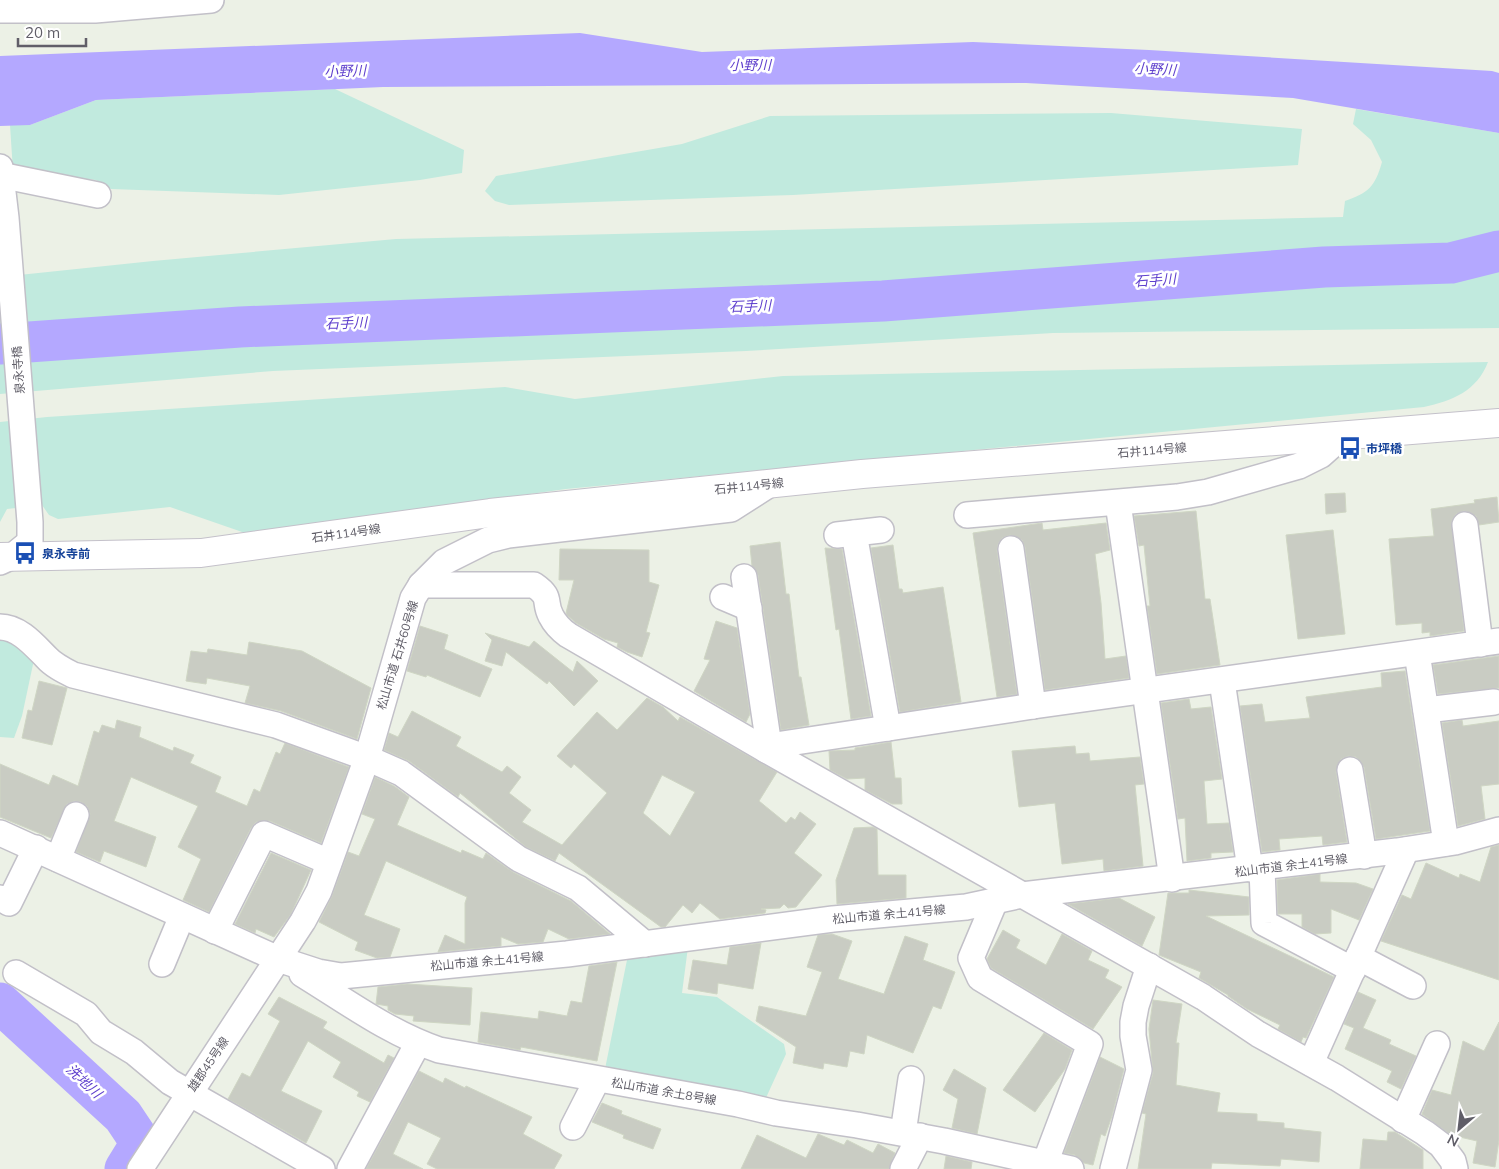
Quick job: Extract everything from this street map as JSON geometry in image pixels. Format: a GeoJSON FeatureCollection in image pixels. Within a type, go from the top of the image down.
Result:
{"type":"FeatureCollection","features":[{"type":"Feature","properties":{"kind":"street"},"geometry":{"type":"LineString","coordinates":[[0,10],[95,10],[211,0]]}},
{"type":"Feature","properties":{"kind":"street"},"geometry":{"type":"LineString","coordinates":[[0,172],[98,195]]}},
{"type":"Feature","properties":{"kind":"street","name":"泉永寺橋"},"geometry":{"type":"LineString","coordinates":[[0,172],[6,218],[30,522],[30,542],[4,559]]}},
{"type":"Feature","properties":{"kind":"street","name":"石井114号線"},"geometry":{"type":"LineString","coordinates":[[4,559],[202,553],[490,513],[770,484],[1499,423]]}},
{"type":"Feature","properties":{"kind":"street"},"geometry":{"type":"LineString","coordinates":[[967,515],[1208,492],[1299,466],[1321,455],[1330,447],[1333,436]]}},
{"type":"Feature","properties":{"kind":"street","name":"松山市道 石井60号線"},"geometry":{"type":"LineString","coordinates":[[278,959],[303,921],[319,891],[367,758],[406,614],[421,586],[444,562],[488,540],[508,535],[731,508],[770,484]]}},
{"type":"Feature","properties":{"kind":"street"},"geometry":{"type":"LineString","coordinates":[[1118,502],[1172,879]]}},
{"type":"Feature","properties":{"kind":"street"},"geometry":{"type":"LineString","coordinates":[[768,748],[1033,706],[1146,692],[1490,643],[1465,525]]}},
{"type":"Feature","properties":{"kind":"street"},"geometry":{"type":"LineString","coordinates":[[881,530],[845,534],[888,728]]}},
{"type":"Feature","properties":{"kind":"street"},"geometry":{"type":"LineString","coordinates":[[1007,564],[1033,706]]}},
{"type":"Feature","properties":{"kind":"street"},"geometry":{"type":"LineString","coordinates":[[744,577],[768,748]]}},
{"type":"Feature","properties":{"kind":"street"},"geometry":{"type":"LineString","coordinates":[[421,586],[534,585],[542,591],[548,600],[550,614],[558,628],[568,635],[1022,895],[1203,996],[1258,1034],[1311,1064],[1441,1145],[1453,1161],[1455,1169]]}},
{"type":"Feature","properties":{"kind":"street"},"geometry":{"type":"LineString","coordinates":[[723,598],[749,608]]}},
{"type":"Feature","properties":{"kind":"street"},"geometry":{"type":"LineString","coordinates":[[0,627],[19,634],[37,646],[46,658],[72,675],[276,725],[367,758],[416,783],[519,859],[578,888],[645,944]]}},
{"type":"Feature","properties":{"kind":"street"},"geometry":{"type":"LineString","coordinates":[[1417,653],[1446,843]]}},
{"type":"Feature","properties":{"kind":"street"},"geometry":{"type":"LineString","coordinates":[[1222,681],[1264,923],[1413,986]]}},
{"type":"Feature","properties":{"kind":"street"},"geometry":{"type":"LineString","coordinates":[[1426,710],[1494,702]]}},
{"type":"Feature","properties":{"kind":"street"},"geometry":{"type":"LineString","coordinates":[[1350,770],[1364,856]]}},
{"type":"Feature","properties":{"kind":"street"},"geometry":{"type":"LineString","coordinates":[[58,859],[76,815]]}},
{"type":"Feature","properties":{"kind":"street","name":"松山市道 余土41号線"},"geometry":{"type":"LineString","coordinates":[[278,959],[318,972],[341,976],[567,954],[833,919],[966,907],[1022,895],[1364,856],[1446,843],[1499,830]]}},
{"type":"Feature","properties":{"kind":"street"},"geometry":{"type":"LineString","coordinates":[[0,832],[278,959]]}},
{"type":"Feature","properties":{"kind":"street"},"geometry":{"type":"LineString","coordinates":[[215,931],[264,834],[329,862]]}},
{"type":"Feature","properties":{"kind":"street"},"geometry":{"type":"LineString","coordinates":[[0,898],[9,903],[36,848]]}},
{"type":"Feature","properties":{"kind":"street"},"geometry":{"type":"LineString","coordinates":[[1311,1064],[1406,850]]}},
{"type":"Feature","properties":{"kind":"street"},"geometry":{"type":"LineString","coordinates":[[995,900],[971,958],[980,978],[1090,1044],[1045,1163]]}},
{"type":"Feature","properties":{"kind":"street"},"geometry":{"type":"LineString","coordinates":[[162,964],[182,916]]}},
{"type":"Feature","properties":{"kind":"street","name":"松山市道 余土8号線"},"geometry":{"type":"LineString","coordinates":[[278,959],[383,1024],[418,1043],[438,1050],[738,1104],[776,1113],[912,1135],[1071,1169]]}},
{"type":"Feature","properties":{"kind":"street","name":"雄郡45号線"},"geometry":{"type":"LineString","coordinates":[[140,1169],[188,1093],[278,959]]}},
{"type":"Feature","properties":{"kind":"street"},"geometry":{"type":"LineString","coordinates":[[1113,1169],[1139,1070],[1133,1036],[1134,1022],[1136,1006],[1149,966]]}},
{"type":"Feature","properties":{"kind":"street"},"geometry":{"type":"LineString","coordinates":[[16,973],[86,1014],[100,1032],[134,1052],[170,1082],[322,1169]]}},
{"type":"Feature","properties":{"kind":"street"},"geometry":{"type":"LineString","coordinates":[[350,1169],[418,1043]]}},
{"type":"Feature","properties":{"kind":"street"},"geometry":{"type":"LineString","coordinates":[[1403,1120],[1437,1044]]}},
{"type":"Feature","properties":{"kind":"street"},"geometry":{"type":"LineString","coordinates":[[903,1169],[912,1135],[911,1079]]}},
{"type":"Feature","properties":{"kind":"street"},"geometry":{"type":"LineString","coordinates":[[573,1127],[597,1080]]}},
{"type":"Feature","properties":{"kind":"shaded area"},"geometry":{"type":"Polygon","coordinates":[[[335,89],[464,150],[462,173],[420,180],[279,195],[111,189],[96,180],[13,171],[10,125],[30,125],[96,100],[335,89]]]}},
{"type":"Feature","properties":{"kind":"shaded area"},"geometry":{"type":"Polygon","coordinates":[[[1356,109],[1499,133],[1499,328],[1053,333],[746,351],[273,371],[0,394],[0,277],[396,239],[1343,217],[1345,201],[1360,195],[1370,188],[1382,162],[1371,140],[1353,124],[1356,109]]]}},
{"type":"Feature","properties":{"kind":"shaded area"},"geometry":{"type":"Polygon","coordinates":[[[1111,113],[1302,129],[1298,165],[793,195],[509,205],[495,201],[485,191],[496,176],[682,144],[770,116],[1111,113]]]}},
{"type":"Feature","properties":{"kind":"shaded area"},"geometry":{"type":"Polygon","coordinates":[[[1488,362],[1477,380],[1462,393],[1444,402],[1424,407],[566,489],[245,533],[170,507],[58,519],[49,515],[42,505],[7,509],[0,522],[0,422],[47,417],[505,387],[575,399],[783,376],[1488,362]]]}},
{"type":"Feature","properties":{"kind":"shaded area"},"geometry":{"type":"Polygon","coordinates":[[[0,632],[35,655],[22,716],[14,738],[0,737],[0,632]]]}},
{"type":"Feature","properties":{"kind":"shaded area"},"geometry":{"type":"Polygon","coordinates":[[[688,947],[682,993],[717,997],[784,1044],[786,1054],[765,1100],[605,1069],[628,955],[688,947]]]}},
{"type":"Feature","properties":{"kind":"water","name":"小野川"},"geometry":{"type":"Polygon","coordinates":[[[580,33],[702,52],[973,42],[1149,50],[1492,71],[1499,73],[1499,133],[1293,98],[1026,83],[383,87],[96,100],[30,125],[0,126],[0,56],[580,33]]]}},
{"type":"Feature","properties":{"kind":"building"},"geometry":{"type":"Polygon","coordinates":[[[1345,493],[1346,512],[1326,514],[1325,494],[1345,493]]]}},
{"type":"Feature","properties":{"kind":"building"},"geometry":{"type":"Polygon","coordinates":[[[1497,497],[1499,522],[1479,525],[1476,516],[1464,511],[1456,514],[1452,520],[1464,631],[1430,636],[1430,632],[1422,633],[1422,623],[1396,625],[1389,539],[1434,536],[1431,509],[1475,503],[1474,500],[1497,497]]]}},
{"type":"Feature","properties":{"kind":"building"},"geometry":{"type":"Polygon","coordinates":[[[1196,511],[1205,599],[1210,599],[1220,665],[1157,674],[1147,606],[1150,606],[1144,545],[1139,546],[1134,516],[1196,511]]]}},
{"type":"Feature","properties":{"kind":"building"},"geometry":{"type":"Polygon","coordinates":[[[1042,523],[1043,530],[1106,523],[1110,550],[1095,554],[1105,659],[1126,656],[1129,678],[1045,690],[1025,547],[1022,540],[1010,535],[1002,538],[998,544],[997,551],[1017,694],[997,697],[973,533],[1042,523]]]}},
{"type":"Feature","properties":{"kind":"building"},"geometry":{"type":"Polygon","coordinates":[[[1333,530],[1345,634],[1298,639],[1286,535],[1333,530]]]}},
{"type":"Feature","properties":{"kind":"building"},"geometry":{"type":"Polygon","coordinates":[[[780,542],[786,594],[789,594],[799,677],[801,677],[809,725],[781,730],[758,575],[752,566],[750,546],[780,542]]]}},
{"type":"Feature","properties":{"kind":"building"},"geometry":{"type":"Polygon","coordinates":[[[893,545],[899,589],[902,589],[903,593],[943,587],[961,702],[900,712],[871,548],[893,545]]]}},
{"type":"Feature","properties":{"kind":"building"},"geometry":{"type":"Polygon","coordinates":[[[825,548],[842,549],[871,716],[851,719],[839,629],[836,630],[825,548]]]}},
{"type":"Feature","properties":{"kind":"building"},"geometry":{"type":"Polygon","coordinates":[[[560,549],[649,550],[649,582],[659,585],[646,632],[650,633],[642,657],[617,647],[618,643],[604,639],[576,623],[567,615],[574,580],[559,580],[560,549]]]}},
{"type":"Feature","properties":{"kind":"building"},"geometry":{"type":"Polygon","coordinates":[[[716,621],[737,628],[750,714],[746,722],[694,691],[710,660],[704,659],[716,621]]]}},
{"type":"Feature","properties":{"kind":"building"},"geometry":{"type":"Polygon","coordinates":[[[420,626],[448,635],[444,649],[492,669],[480,697],[427,675],[426,677],[407,671],[420,626]]]}},
{"type":"Feature","properties":{"kind":"building"},"geometry":{"type":"Polygon","coordinates":[[[485,633],[529,647],[534,641],[573,672],[577,661],[598,681],[574,706],[549,681],[547,684],[506,652],[502,666],[485,661],[492,640],[485,633]]]}},
{"type":"Feature","properties":{"kind":"building"},"geometry":{"type":"Polygon","coordinates":[[[249,642],[302,651],[371,688],[357,739],[281,711],[245,703],[250,686],[207,678],[206,684],[186,681],[191,651],[207,653],[208,649],[247,655],[249,642]]]}},
{"type":"Feature","properties":{"kind":"building"},"geometry":{"type":"Polygon","coordinates":[[[1499,656],[1499,688],[1438,694],[1433,665],[1499,656]]]}},
{"type":"Feature","properties":{"kind":"building"},"geometry":{"type":"Polygon","coordinates":[[[1405,671],[1430,831],[1376,839],[1364,767],[1356,757],[1348,756],[1341,759],[1336,772],[1347,842],[1323,845],[1322,836],[1279,839],[1280,850],[1262,852],[1240,706],[1262,704],[1265,722],[1310,718],[1306,697],[1382,687],[1381,673],[1405,671]]]}},
{"type":"Feature","properties":{"kind":"building"},"geometry":{"type":"Polygon","coordinates":[[[39,681],[67,688],[52,745],[22,738],[28,710],[32,711],[39,681]]]}},
{"type":"Feature","properties":{"kind":"building"},"geometry":{"type":"Polygon","coordinates":[[[647,698],[663,707],[678,721],[680,717],[777,772],[759,801],[786,823],[791,817],[795,820],[800,812],[816,824],[794,853],[822,875],[796,907],[788,908],[784,904],[780,908],[761,909],[766,910],[765,913],[720,919],[700,903],[692,913],[683,905],[665,927],[661,927],[559,853],[555,861],[526,847],[460,793],[458,797],[409,761],[384,750],[389,733],[398,737],[412,711],[461,737],[456,746],[502,772],[507,766],[521,777],[509,793],[531,810],[522,822],[562,845],[607,793],[574,764],[571,768],[557,756],[597,712],[617,730],[647,698]],[[662,775],[643,813],[670,836],[695,792],[662,775]]]}},
{"type":"Feature","properties":{"kind":"building"},"geometry":{"type":"Polygon","coordinates":[[[1189,699],[1191,709],[1211,707],[1222,779],[1204,781],[1207,824],[1229,823],[1233,852],[1211,853],[1211,858],[1187,861],[1185,818],[1178,819],[1161,703],[1189,699]]]}},
{"type":"Feature","properties":{"kind":"building"},"geometry":{"type":"Polygon","coordinates":[[[117,720],[141,727],[139,737],[173,751],[174,747],[194,755],[190,763],[221,777],[215,792],[247,806],[254,789],[260,792],[276,752],[280,754],[285,743],[349,767],[321,843],[270,821],[256,822],[251,828],[209,912],[183,900],[201,859],[178,847],[198,806],[131,777],[114,821],[156,837],[146,867],[104,851],[100,862],[76,852],[90,814],[87,806],[81,802],[74,801],[67,804],[51,838],[0,817],[0,764],[49,785],[53,775],[78,786],[94,731],[99,733],[102,725],[115,729],[117,720]]]}},
{"type":"Feature","properties":{"kind":"building"},"geometry":{"type":"Polygon","coordinates":[[[1462,720],[1463,726],[1499,721],[1499,784],[1481,786],[1485,819],[1458,826],[1442,723],[1462,720]]]}},
{"type":"Feature","properties":{"kind":"building"},"geometry":{"type":"Polygon","coordinates":[[[891,742],[895,778],[901,778],[902,804],[892,804],[865,790],[865,778],[847,779],[830,770],[829,751],[855,750],[855,748],[891,742]]]}},
{"type":"Feature","properties":{"kind":"building"},"geometry":{"type":"Polygon","coordinates":[[[1075,746],[1076,754],[1089,753],[1090,761],[1140,757],[1144,784],[1135,785],[1143,866],[1104,871],[1103,859],[1062,864],[1055,803],[1019,807],[1012,751],[1075,746]]]}},
{"type":"Feature","properties":{"kind":"building"},"geometry":{"type":"Polygon","coordinates":[[[375,777],[394,786],[409,797],[397,825],[461,853],[462,850],[483,859],[486,853],[513,872],[571,901],[610,934],[569,939],[548,929],[543,942],[518,944],[501,937],[501,946],[438,952],[445,935],[465,944],[465,903],[467,897],[386,861],[364,915],[400,929],[390,957],[377,958],[355,950],[358,942],[319,922],[332,896],[348,852],[359,856],[375,819],[362,814],[375,777]]]}},
{"type":"Feature","properties":{"kind":"building"},"geometry":{"type":"Polygon","coordinates":[[[873,827],[877,829],[878,875],[906,875],[906,898],[837,904],[836,880],[854,828],[873,827]]]}},
{"type":"Feature","properties":{"kind":"building"},"geometry":{"type":"Polygon","coordinates":[[[1499,845],[1499,980],[1381,941],[1402,895],[1411,899],[1426,863],[1459,878],[1460,874],[1480,882],[1491,847],[1499,845]]]}},
{"type":"Feature","properties":{"kind":"building"},"geometry":{"type":"Polygon","coordinates":[[[271,853],[311,870],[291,914],[274,937],[256,929],[255,933],[235,924],[271,853]]]}},
{"type":"Feature","properties":{"kind":"building"},"geometry":{"type":"Polygon","coordinates":[[[1320,874],[1320,882],[1356,883],[1373,889],[1359,920],[1331,909],[1331,933],[1315,934],[1302,927],[1302,914],[1278,914],[1277,880],[1320,874]]]}},
{"type":"Feature","properties":{"kind":"building"},"geometry":{"type":"Polygon","coordinates":[[[1189,890],[1249,897],[1249,915],[1206,916],[1334,977],[1306,1038],[1303,1037],[1301,1042],[1278,1029],[1280,1025],[1247,1009],[1199,978],[1201,972],[1159,955],[1168,893],[1189,893],[1189,890]]]}},
{"type":"Feature","properties":{"kind":"building"},"geometry":{"type":"Polygon","coordinates":[[[1119,898],[1155,917],[1142,946],[1068,904],[1119,898]]]}},
{"type":"Feature","properties":{"kind":"building"},"geometry":{"type":"Polygon","coordinates":[[[1003,930],[1020,940],[1016,948],[1046,965],[1062,934],[1092,951],[1088,960],[1109,970],[1105,978],[1122,987],[1093,1029],[991,968],[987,959],[1003,930]]]}},
{"type":"Feature","properties":{"kind":"building"},"geometry":{"type":"Polygon","coordinates":[[[832,934],[852,941],[838,979],[884,994],[905,936],[928,944],[923,960],[955,972],[941,1009],[933,1006],[913,1053],[867,1035],[864,1054],[850,1051],[847,1067],[824,1063],[823,1069],[793,1063],[796,1047],[756,1021],[759,1006],[806,1016],[822,972],[807,967],[818,935],[832,934]]]}},
{"type":"Feature","properties":{"kind":"building"},"geometry":{"type":"Polygon","coordinates":[[[761,943],[753,989],[718,983],[717,994],[688,989],[693,960],[727,965],[730,947],[761,943]]]}},
{"type":"Feature","properties":{"kind":"building"},"geometry":{"type":"Polygon","coordinates":[[[617,962],[597,1061],[521,1047],[520,1050],[478,1042],[481,1012],[538,1019],[539,1011],[567,1016],[571,1001],[582,1003],[589,966],[617,962]]]}},
{"type":"Feature","properties":{"kind":"building"},"geometry":{"type":"Polygon","coordinates":[[[407,984],[472,988],[470,1025],[413,1021],[414,1016],[395,1014],[388,1010],[388,1006],[376,1004],[378,987],[407,984]]]}},
{"type":"Feature","properties":{"kind":"building"},"geometry":{"type":"Polygon","coordinates":[[[1358,992],[1376,1000],[1363,1028],[1391,1040],[1389,1044],[1416,1056],[1401,1089],[1387,1082],[1392,1071],[1345,1049],[1354,1028],[1344,1024],[1358,992]]]}},
{"type":"Feature","properties":{"kind":"building"},"geometry":{"type":"Polygon","coordinates":[[[279,997],[327,1022],[323,1028],[384,1063],[388,1055],[394,1058],[370,1102],[357,1096],[359,1092],[333,1077],[341,1062],[308,1041],[281,1091],[322,1111],[306,1143],[228,1099],[242,1073],[250,1077],[280,1021],[268,1014],[279,997]]]}},
{"type":"Feature","properties":{"kind":"building"},"geometry":{"type":"Polygon","coordinates":[[[1153,1000],[1182,1004],[1176,1043],[1179,1043],[1176,1085],[1220,1093],[1217,1112],[1257,1114],[1257,1121],[1284,1123],[1284,1128],[1321,1132],[1319,1162],[1281,1159],[1280,1166],[1212,1163],[1211,1169],[1138,1169],[1146,1114],[1142,1113],[1153,1073],[1149,1029],[1153,1000]]]}},
{"type":"Feature","properties":{"kind":"building"},"geometry":{"type":"Polygon","coordinates":[[[1499,1022],[1499,1140],[1495,1167],[1473,1163],[1477,1141],[1451,1135],[1422,1114],[1432,1090],[1451,1095],[1463,1041],[1484,1051],[1499,1022]]]}},
{"type":"Feature","properties":{"kind":"building"},"geometry":{"type":"Polygon","coordinates":[[[1044,1033],[1072,1050],[1065,1069],[1035,1112],[1003,1090],[1044,1033]]]}},
{"type":"Feature","properties":{"kind":"building"},"geometry":{"type":"Polygon","coordinates":[[[1100,1057],[1124,1069],[1112,1116],[1105,1136],[1101,1134],[1093,1165],[1084,1163],[1075,1155],[1064,1153],[1100,1057]]]}},
{"type":"Feature","properties":{"kind":"building"},"geometry":{"type":"Polygon","coordinates":[[[954,1069],[986,1088],[977,1134],[952,1128],[958,1099],[943,1090],[954,1069]]]}},
{"type":"Feature","properties":{"kind":"building"},"geometry":{"type":"Polygon","coordinates":[[[419,1071],[443,1083],[445,1078],[465,1088],[466,1086],[532,1117],[523,1134],[562,1155],[554,1169],[437,1169],[427,1164],[441,1138],[408,1122],[393,1154],[423,1169],[366,1169],[419,1071]]]}},
{"type":"Feature","properties":{"kind":"building"},"geometry":{"type":"Polygon","coordinates":[[[602,1103],[622,1111],[621,1114],[661,1129],[653,1149],[623,1138],[624,1135],[592,1122],[602,1103]]]}},
{"type":"Feature","properties":{"kind":"building"},"geometry":{"type":"Polygon","coordinates":[[[1388,1132],[1395,1132],[1423,1150],[1423,1169],[1360,1169],[1363,1139],[1387,1141],[1388,1132]]]}},
{"type":"Feature","properties":{"kind":"building"},"geometry":{"type":"Polygon","coordinates":[[[818,1134],[844,1145],[847,1140],[873,1153],[878,1144],[895,1153],[889,1169],[741,1169],[757,1135],[806,1158],[818,1134]]]}},
{"type":"Feature","properties":{"kind":"building"},"geometry":{"type":"Polygon","coordinates":[[[946,1156],[972,1162],[971,1169],[944,1169],[946,1156]]]}},
{"type":"Feature","properties":{"kind":"waterway","name":"石手川"},"geometry":{"type":"LineString","coordinates":[[0,344],[240,327],[883,301],[1324,267],[1451,263],[1499,251]]}},
{"type":"Feature","properties":{"kind":"waterway","name":"洗地川"},"geometry":{"type":"LineString","coordinates":[[0,1003],[123,1116],[141,1143],[125,1169]]}},
{"type":"Feature","properties":{"kind":"place","name":"市坪橋"},"geometry":{"type":"Point","coordinates":[1350,448]}},
{"type":"Feature","properties":{"kind":"place","name":"泉永寺前"},"geometry":{"type":"Point","coordinates":[25,553]}}]}
